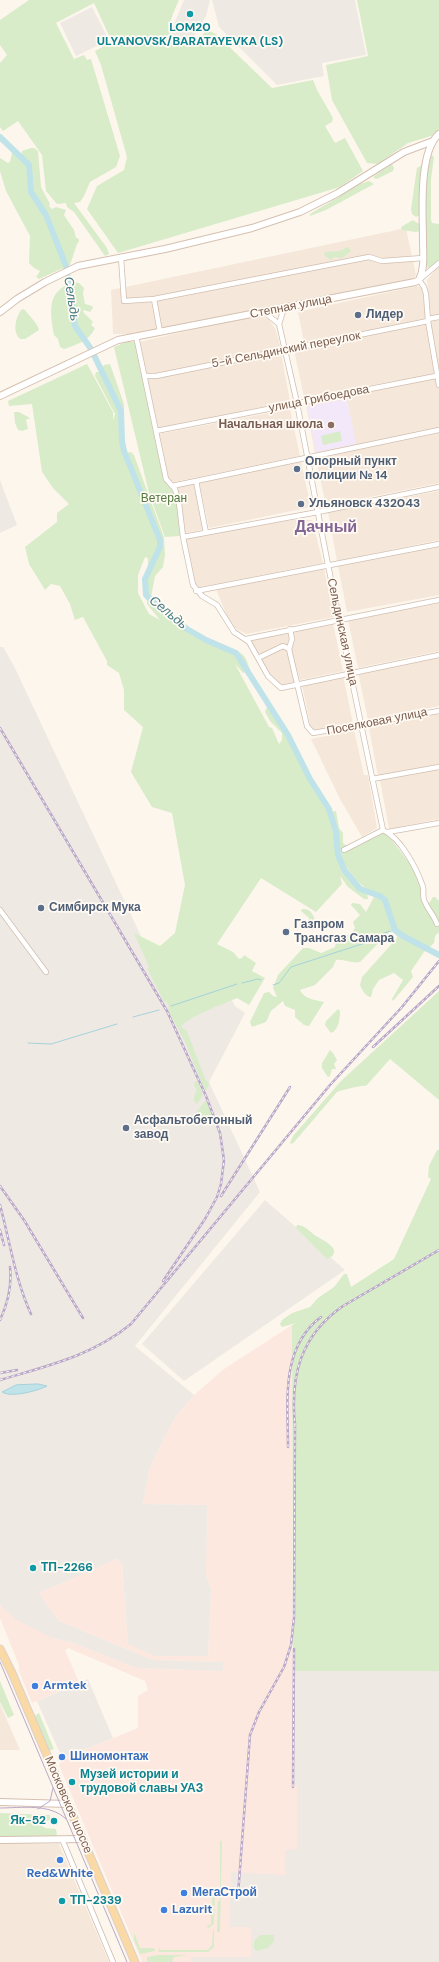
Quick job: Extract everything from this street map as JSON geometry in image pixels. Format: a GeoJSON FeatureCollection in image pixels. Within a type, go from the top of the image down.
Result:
{"type":"FeatureCollection","features":[{"type":"Feature","properties":{"kind":"main road","name":"Московское шоссе"},"geometry":{"type":"LineString","coordinates":[[0,1649],[4,1663],[68,1804],[135,1962]]}},
{"type":"Feature","properties":{"kind":"street"},"geometry":{"type":"LineString","coordinates":[[426,160],[433,141],[439,134]]}},
{"type":"Feature","properties":{"kind":"street"},"geometry":{"type":"LineString","coordinates":[[0,312],[16,299],[53,277],[78,266],[165,249],[252,228],[288,217],[321,202],[411,148],[433,141]]}},
{"type":"Feature","properties":{"kind":"street"},"geometry":{"type":"LineString","coordinates":[[411,148],[420,149],[426,155],[423,258],[422,274],[419,280],[424,287],[426,294],[428,320],[436,366],[436,376],[439,385]]}},
{"type":"Feature","properties":{"kind":"street"},"geometry":{"type":"LineString","coordinates":[[121,257],[124,301],[154,299],[369,257],[382,261],[423,258]]}},
{"type":"Feature","properties":{"kind":"street","name":"Степная улица"},"geometry":{"type":"LineString","coordinates":[[0,396],[118,340],[409,285],[419,280],[439,263]]}},
{"type":"Feature","properties":{"kind":"street"},"geometry":{"type":"LineString","coordinates":[[154,299],[160,332]]}},
{"type":"Feature","properties":{"kind":"street"},"geometry":{"type":"LineString","coordinates":[[264,312],[279,324],[284,308]]}},
{"type":"Feature","properties":{"kind":"street","name":"5-й Сельдинский переулок"},"geometry":{"type":"LineString","coordinates":[[144,376],[156,376],[439,317]]}},
{"type":"Feature","properties":{"kind":"street","name":"Сельдинская улица"},"geometry":{"type":"LineString","coordinates":[[279,324],[297,403],[339,621],[383,830]]}},
{"type":"Feature","properties":{"kind":"street"},"geometry":{"type":"LineString","coordinates":[[136,336],[166,479],[172,486],[181,510],[183,537],[193,585],[196,591],[217,605],[229,627],[234,632],[246,639],[268,676],[281,688],[350,672],[439,655]]}},
{"type":"Feature","properties":{"kind":"street","name":"улица Грибоедова"},"geometry":{"type":"LineString","coordinates":[[156,431],[436,376]]}},
{"type":"Feature","properties":{"kind":"street"},"geometry":{"type":"LineString","coordinates":[[172,486],[439,430]]}},
{"type":"Feature","properties":{"kind":"street"},"geometry":{"type":"LineString","coordinates":[[196,481],[206,532]]}},
{"type":"Feature","properties":{"kind":"street"},"geometry":{"type":"LineString","coordinates":[[183,537],[318,512],[439,487]]}},
{"type":"Feature","properties":{"kind":"street"},"geometry":{"type":"LineString","coordinates":[[196,591],[439,544]]}},
{"type":"Feature","properties":{"kind":"street"},"geometry":{"type":"LineString","coordinates":[[246,639],[439,600]]}},
{"type":"Feature","properties":{"kind":"street"},"geometry":{"type":"LineString","coordinates":[[290,629],[292,639],[289,649],[299,683]]}},
{"type":"Feature","properties":{"kind":"street"},"geometry":{"type":"LineString","coordinates":[[258,658],[283,646],[289,649]]}},
{"type":"Feature","properties":{"kind":"street","name":"Поселковая улица"},"geometry":{"type":"LineString","coordinates":[[299,683],[307,726],[311,732],[315,734],[439,711]]}},
{"type":"Feature","properties":{"kind":"street"},"geometry":{"type":"LineString","coordinates":[[372,779],[439,767]]}},
{"type":"Feature","properties":{"kind":"street"},"geometry":{"type":"LineString","coordinates":[[388,832],[439,823]]}},
{"type":"Feature","properties":{"kind":"street"},"geometry":{"type":"LineString","coordinates":[[344,850],[383,830],[388,832],[401,846],[417,870],[424,889],[425,904],[432,913],[437,924]]}},
{"type":"Feature","properties":{"kind":"street"},"geometry":{"type":"LineString","coordinates":[[0,910],[46,972]]}},
{"type":"Feature","properties":{"kind":"street"},"geometry":{"type":"LineString","coordinates":[[0,1802],[68,1804]]}},
{"type":"Feature","properties":{"kind":"street"},"geometry":{"type":"LineString","coordinates":[[62,1839],[113,1962]]}},
{"type":"Feature","properties":{"kind":"street"},"geometry":{"type":"LineString","coordinates":[[0,1840],[82,1839]]}},
{"type":"Feature","properties":{"kind":"shaded area"},"geometry":{"type":"Polygon","coordinates":[[[184,0],[210,0],[206,16],[192,39],[185,44],[171,38],[170,34],[184,0]]]}},
{"type":"Feature","properties":{"kind":"shaded area"},"geometry":{"type":"Polygon","coordinates":[[[212,0],[355,0],[366,55],[322,63],[324,76],[277,85],[219,27],[212,0]]]}},
{"type":"Feature","properties":{"kind":"shaded area"},"geometry":{"type":"Polygon","coordinates":[[[92,7],[109,40],[76,56],[60,23],[92,7]]]}},
{"type":"Feature","properties":{"kind":"shaded area"},"geometry":{"type":"Polygon","coordinates":[[[406,228],[416,275],[412,280],[130,334],[113,334],[111,290],[406,228]]]}},
{"type":"Feature","properties":{"kind":"shaded area"},"geometry":{"type":"Polygon","coordinates":[[[439,266],[439,315],[431,317],[427,280],[439,266]]]}},
{"type":"Feature","properties":{"kind":"shaded area"},"geometry":{"type":"Polygon","coordinates":[[[417,286],[422,288],[426,319],[304,343],[298,312],[417,286]]]}},
{"type":"Feature","properties":{"kind":"shaded area"},"geometry":{"type":"Polygon","coordinates":[[[258,315],[268,319],[275,328],[281,348],[147,375],[139,342],[258,315]]]}},
{"type":"Feature","properties":{"kind":"shaded area"},"geometry":{"type":"Polygon","coordinates":[[[439,320],[439,373],[430,322],[439,320]]]}},
{"type":"Feature","properties":{"kind":"shaded area"},"geometry":{"type":"Polygon","coordinates":[[[426,322],[435,374],[304,397],[294,350],[426,322]]]}},
{"type":"Feature","properties":{"kind":"shaded area"},"geometry":{"type":"Polygon","coordinates":[[[281,353],[290,401],[158,429],[147,379],[281,353]]]}},
{"type":"Feature","properties":{"kind":"shaded area"},"geometry":{"type":"Polygon","coordinates":[[[437,378],[439,389],[439,428],[315,453],[306,405],[437,378]]]}},
{"type":"Feature","properties":{"kind":"shaded area","name":"Начальная школа"},"geometry":{"type":"Polygon","coordinates":[[[347,399],[356,444],[316,452],[307,406],[347,399]]]}},
{"type":"Feature","properties":{"kind":"shaded area"},"geometry":{"type":"Polygon","coordinates":[[[290,409],[300,456],[174,482],[168,479],[159,434],[290,409]]]}},
{"type":"Feature","properties":{"kind":"shaded area"},"geometry":{"type":"Polygon","coordinates":[[[439,433],[439,483],[326,506],[316,458],[439,433]]]}},
{"type":"Feature","properties":{"kind":"shaded area"},"geometry":{"type":"Polygon","coordinates":[[[301,462],[311,507],[209,528],[199,482],[301,462]]]}},
{"type":"Feature","properties":{"kind":"shaded area"},"geometry":{"type":"Polygon","coordinates":[[[0,480],[17,525],[0,533],[0,480]]]}},
{"type":"Feature","properties":{"kind":"shaded area"},"geometry":{"type":"Polygon","coordinates":[[[195,483],[205,529],[185,533],[182,507],[176,486],[195,483]]]}},
{"type":"Feature","properties":{"kind":"shaded area"},"geometry":{"type":"Polygon","coordinates":[[[439,491],[439,540],[337,561],[328,512],[439,491]]]}},
{"type":"Feature","properties":{"kind":"shaded area"},"geometry":{"type":"Polygon","coordinates":[[[292,520],[312,520],[323,563],[195,588],[186,538],[292,520]]]}},
{"type":"Feature","properties":{"kind":"shaded area"},"geometry":{"type":"Polygon","coordinates":[[[439,546],[439,595],[347,612],[338,565],[439,546]]]}},
{"type":"Feature","properties":{"kind":"shaded area"},"geometry":{"type":"Polygon","coordinates":[[[324,568],[334,617],[246,634],[231,626],[216,589],[324,568]]]}},
{"type":"Feature","properties":{"kind":"shaded area"},"geometry":{"type":"Polygon","coordinates":[[[439,603],[439,651],[358,668],[348,620],[439,603]]]}},
{"type":"Feature","properties":{"kind":"shaded area"},"geometry":{"type":"Polygon","coordinates":[[[333,623],[343,671],[300,680],[290,647],[282,645],[262,654],[258,653],[251,641],[259,637],[333,623]]]}},
{"type":"Feature","properties":{"kind":"shaded area"},"geometry":{"type":"Polygon","coordinates":[[[0,647],[3,647],[14,666],[180,1019],[231,998],[235,1006],[245,1013],[209,1082],[260,1192],[135,1346],[194,1395],[176,1416],[149,1470],[143,1504],[207,1505],[206,1574],[211,1590],[208,1656],[155,1656],[128,1644],[122,1564],[117,1559],[39,1593],[59,1621],[153,1660],[223,1662],[223,1671],[136,1668],[74,1643],[52,1638],[15,1619],[0,1605],[0,647]]]}},
{"type":"Feature","properties":{"kind":"shaded area"},"geometry":{"type":"Polygon","coordinates":[[[282,647],[287,651],[297,681],[280,686],[268,674],[259,659],[282,647]]]}},
{"type":"Feature","properties":{"kind":"shaded area"},"geometry":{"type":"Polygon","coordinates":[[[439,657],[439,706],[368,720],[358,672],[439,657]]]}},
{"type":"Feature","properties":{"kind":"shaded area"},"geometry":{"type":"Polygon","coordinates":[[[343,675],[353,724],[312,733],[302,685],[343,675]]]}},
{"type":"Feature","properties":{"kind":"shaded area"},"geometry":{"type":"Polygon","coordinates":[[[439,714],[439,764],[378,776],[369,728],[439,714]]]}},
{"type":"Feature","properties":{"kind":"shaded area"},"geometry":{"type":"Polygon","coordinates":[[[354,730],[364,775],[368,775],[377,828],[362,837],[340,799],[311,739],[354,730]]]}},
{"type":"Feature","properties":{"kind":"shaded area"},"geometry":{"type":"Polygon","coordinates":[[[439,769],[439,819],[389,829],[380,780],[439,769]]]}},
{"type":"Feature","properties":{"kind":"shaded area"},"geometry":{"type":"Polygon","coordinates":[[[265,1200],[345,1270],[184,1381],[142,1344],[265,1200]]]}},
{"type":"Feature","properties":{"kind":"shaded area"},"geometry":{"type":"Polygon","coordinates":[[[292,1325],[292,1785],[297,1785],[297,1850],[285,1850],[285,1875],[229,1926],[252,1927],[251,1957],[191,1957],[191,1962],[142,1962],[59,1765],[64,1758],[138,1728],[138,1696],[148,1690],[145,1681],[68,1648],[65,1650],[79,1682],[32,1703],[19,1671],[19,1665],[0,1618],[0,1605],[52,1638],[74,1643],[136,1668],[223,1671],[223,1662],[153,1660],[59,1621],[39,1593],[116,1559],[122,1564],[128,1644],[208,1656],[211,1590],[206,1574],[207,1505],[143,1504],[149,1470],[176,1416],[194,1395],[224,1369],[292,1325]]]}},
{"type":"Feature","properties":{"kind":"shaded area"},"geometry":{"type":"Polygon","coordinates":[[[293,1671],[439,1671],[439,1962],[191,1962],[191,1957],[251,1957],[251,1927],[229,1927],[231,1872],[285,1875],[285,1850],[297,1849],[297,1785],[292,1785],[293,1671]]]}},
{"type":"Feature","properties":{"kind":"shaded area"},"geometry":{"type":"Polygon","coordinates":[[[88,1679],[113,1738],[64,1758],[58,1749],[37,1701],[88,1679]]]}},
{"type":"Feature","properties":{"kind":"shaded area"},"geometry":{"type":"Polygon","coordinates":[[[0,1704],[20,1750],[0,1750],[0,1704]]]}},
{"type":"Feature","properties":{"kind":"shaded area"},"geometry":{"type":"Polygon","coordinates":[[[0,1843],[59,1844],[109,1962],[0,1962],[0,1843]]]}},
{"type":"Feature","properties":{"kind":"green space"},"geometry":{"type":"Polygon","coordinates":[[[29,0],[179,0],[172,16],[169,31],[171,37],[175,41],[182,45],[192,47],[207,30],[216,34],[272,88],[313,80],[333,118],[332,122],[325,126],[335,143],[345,138],[363,171],[340,187],[118,253],[87,209],[97,186],[124,170],[127,157],[101,65],[95,51],[112,42],[94,3],[56,23],[74,59],[84,55],[87,60],[91,59],[120,156],[116,167],[90,182],[80,202],[74,203],[107,248],[109,254],[105,256],[74,212],[67,207],[66,203],[57,204],[46,191],[42,155],[18,121],[3,131],[0,127],[0,63],[7,55],[0,45],[0,20],[29,0]]]}},
{"type":"Feature","properties":{"kind":"green space"},"geometry":{"type":"Polygon","coordinates":[[[357,0],[439,0],[439,129],[431,136],[408,143],[378,164],[367,163],[332,100],[326,65],[368,56],[357,0]]]}},
{"type":"Feature","properties":{"kind":"green space"},"geometry":{"type":"Polygon","coordinates":[[[31,148],[38,151],[41,187],[50,204],[49,206],[52,209],[56,207],[66,210],[64,215],[79,241],[70,265],[39,279],[36,277],[40,271],[29,263],[30,236],[6,191],[0,171],[0,158],[8,163],[10,162],[12,153],[21,156],[22,151],[31,148]]]}},
{"type":"Feature","properties":{"kind":"green space"},"geometry":{"type":"Polygon","coordinates":[[[432,155],[434,157],[431,179],[431,220],[432,223],[439,224],[439,261],[436,267],[428,268],[426,263],[425,240],[426,190],[429,163],[432,155]]]}},
{"type":"Feature","properties":{"kind":"green space"},"geometry":{"type":"Polygon","coordinates":[[[392,164],[394,168],[393,171],[377,179],[374,178],[374,176],[392,164]]]}},
{"type":"Feature","properties":{"kind":"green space"},"geometry":{"type":"Polygon","coordinates":[[[422,165],[420,215],[416,217],[412,214],[411,209],[417,168],[422,165]]]}},
{"type":"Feature","properties":{"kind":"green space"},"geometry":{"type":"Polygon","coordinates":[[[369,181],[374,184],[326,210],[310,216],[310,214],[360,184],[369,181]]]}},
{"type":"Feature","properties":{"kind":"green space"},"geometry":{"type":"Polygon","coordinates":[[[413,220],[419,224],[420,231],[416,232],[402,230],[401,227],[413,220]]]}},
{"type":"Feature","properties":{"kind":"green space"},"geometry":{"type":"Polygon","coordinates":[[[348,247],[351,251],[342,258],[334,257],[331,260],[324,254],[325,252],[339,251],[348,247]]]}},
{"type":"Feature","properties":{"kind":"green space"},"geometry":{"type":"Polygon","coordinates":[[[74,282],[79,283],[84,288],[83,294],[85,304],[92,306],[93,308],[90,312],[84,310],[83,312],[93,322],[91,325],[95,328],[86,339],[78,344],[64,349],[60,347],[58,339],[54,335],[51,310],[52,303],[58,290],[74,282]]]}},
{"type":"Feature","properties":{"kind":"green space"},"geometry":{"type":"Polygon","coordinates":[[[24,309],[35,322],[39,330],[25,339],[20,339],[15,328],[19,313],[24,309]]]}},
{"type":"Feature","properties":{"kind":"green space","name":"Ветеран"},"geometry":{"type":"Polygon","coordinates":[[[126,342],[136,342],[165,481],[177,500],[180,536],[165,537],[149,493],[114,347],[126,342]]]}},
{"type":"Feature","properties":{"kind":"green space"},"geometry":{"type":"Polygon","coordinates":[[[87,364],[113,412],[113,420],[115,414],[95,376],[96,372],[99,372],[104,365],[110,364],[124,404],[124,443],[126,453],[131,452],[134,455],[164,537],[165,555],[163,567],[155,576],[151,597],[184,626],[221,648],[238,651],[244,656],[250,670],[243,673],[235,664],[269,727],[272,728],[279,744],[282,740],[282,733],[270,721],[265,712],[267,707],[272,709],[329,809],[331,812],[336,811],[339,828],[343,833],[343,843],[347,846],[345,850],[382,833],[387,834],[415,870],[428,905],[433,897],[439,901],[439,932],[435,936],[434,943],[424,952],[411,971],[413,977],[393,1001],[392,999],[403,980],[394,973],[379,980],[373,989],[371,997],[365,994],[360,985],[362,977],[397,938],[391,930],[360,962],[336,960],[333,967],[315,985],[300,990],[307,997],[324,1002],[309,1026],[304,1025],[295,1017],[295,1010],[285,1006],[283,1001],[271,1011],[266,1022],[252,1027],[250,1022],[264,993],[269,992],[273,996],[277,997],[273,988],[278,975],[303,948],[309,948],[321,953],[335,947],[337,937],[351,934],[355,928],[353,922],[360,915],[351,905],[352,903],[360,904],[366,912],[374,897],[374,892],[365,888],[356,880],[344,862],[344,867],[348,876],[354,884],[367,893],[368,899],[364,899],[348,887],[340,876],[342,884],[316,912],[261,878],[217,944],[233,952],[239,959],[244,955],[256,963],[252,971],[265,978],[249,1005],[237,998],[190,1019],[181,1027],[187,1031],[205,1079],[209,1084],[205,1091],[185,1042],[168,1010],[169,1007],[166,1001],[164,1002],[147,968],[149,967],[134,933],[160,946],[175,933],[185,885],[172,813],[152,807],[131,772],[143,727],[124,710],[124,690],[119,673],[107,665],[107,661],[83,617],[75,620],[70,604],[60,586],[51,584],[45,590],[29,564],[25,547],[57,522],[57,513],[69,504],[53,488],[42,472],[32,404],[9,406],[8,401],[87,364]],[[145,557],[138,575],[138,593],[149,614],[160,620],[147,604],[148,558],[145,557]]]}},
{"type":"Feature","properties":{"kind":"green space"},"geometry":{"type":"Polygon","coordinates":[[[14,412],[19,412],[30,418],[26,420],[28,429],[22,431],[18,430],[15,423],[14,412]]]}},
{"type":"Feature","properties":{"kind":"green space"},"geometry":{"type":"Polygon","coordinates":[[[340,431],[342,441],[323,445],[321,436],[340,431]]]}},
{"type":"Feature","properties":{"kind":"green space"},"geometry":{"type":"Polygon","coordinates":[[[302,909],[309,910],[315,920],[311,927],[308,923],[309,918],[301,911],[302,909]]]}},
{"type":"Feature","properties":{"kind":"green space"},"geometry":{"type":"Polygon","coordinates":[[[439,991],[439,1100],[390,1059],[366,1086],[337,1092],[296,1140],[292,1144],[290,1143],[293,1136],[341,1081],[439,991]]]}},
{"type":"Feature","properties":{"kind":"green space"},"geometry":{"type":"Polygon","coordinates":[[[338,1009],[340,1011],[340,1017],[338,1024],[336,1029],[331,1033],[325,1025],[326,1021],[338,1009]]]}},
{"type":"Feature","properties":{"kind":"green space"},"geometry":{"type":"Polygon","coordinates":[[[330,1050],[337,1060],[334,1064],[336,1069],[332,1069],[330,1076],[328,1077],[322,1068],[322,1063],[330,1050]]]}},
{"type":"Feature","properties":{"kind":"green space"},"geometry":{"type":"Polygon","coordinates":[[[195,1081],[198,1082],[203,1095],[197,1104],[194,1100],[197,1090],[194,1085],[195,1081]]]}},
{"type":"Feature","properties":{"kind":"green space"},"geometry":{"type":"Polygon","coordinates":[[[206,1100],[212,1112],[212,1118],[210,1121],[194,1115],[206,1100]]]}},
{"type":"Feature","properties":{"kind":"green space"},"geometry":{"type":"Polygon","coordinates":[[[437,1150],[439,1150],[439,1671],[293,1671],[292,1325],[296,1323],[282,1327],[280,1324],[282,1320],[292,1313],[310,1307],[318,1298],[334,1287],[344,1274],[347,1274],[351,1287],[394,1259],[431,1179],[428,1177],[429,1166],[437,1150]]]}},
{"type":"Feature","properties":{"kind":"green space"},"geometry":{"type":"Polygon","coordinates":[[[297,1225],[305,1227],[331,1246],[334,1249],[332,1256],[327,1259],[296,1228],[297,1225]]]}},
{"type":"Feature","properties":{"kind":"green space"},"geometry":{"type":"Polygon","coordinates":[[[0,1681],[14,1715],[8,1718],[0,1702],[0,1681]]]}},
{"type":"Feature","properties":{"kind":"green space"},"geometry":{"type":"Polygon","coordinates":[[[39,1713],[54,1749],[49,1751],[34,1716],[39,1713]]]}},
{"type":"Feature","properties":{"kind":"green space"},"geometry":{"type":"Polygon","coordinates":[[[0,1813],[50,1815],[50,1820],[43,1822],[41,1825],[45,1828],[56,1829],[57,1835],[54,1838],[0,1838],[0,1813]]]}},
{"type":"Feature","properties":{"kind":"green space"},"geometry":{"type":"Polygon","coordinates":[[[220,1841],[222,1841],[220,1932],[217,1932],[218,1901],[220,1901],[220,1841]]]}},
{"type":"Feature","properties":{"kind":"green space"},"geometry":{"type":"Polygon","coordinates":[[[212,1889],[215,1889],[214,1924],[208,1928],[207,1926],[211,1924],[211,1917],[208,1909],[212,1908],[212,1889]]]}},
{"type":"Feature","properties":{"kind":"green space"},"geometry":{"type":"Polygon","coordinates":[[[213,1929],[214,1947],[208,1952],[158,1952],[160,1947],[160,1950],[208,1950],[212,1945],[213,1929]]]}},
{"type":"Feature","properties":{"kind":"green space"},"geometry":{"type":"Polygon","coordinates":[[[134,1932],[140,1948],[154,1948],[155,1951],[140,1954],[134,1940],[134,1932]]]}},
{"type":"Feature","properties":{"kind":"green space"},"geometry":{"type":"Polygon","coordinates":[[[260,1935],[274,1935],[274,1941],[268,1948],[257,1951],[254,1948],[254,1941],[260,1935]]]}},
{"type":"Feature","properties":{"kind":"green space"},"geometry":{"type":"Polygon","coordinates":[[[158,1955],[189,1955],[174,1957],[172,1962],[148,1962],[147,1957],[158,1955]]]}},
{"type":"Feature","properties":{"kind":"water"},"geometry":{"type":"Polygon","coordinates":[[[38,1384],[47,1386],[31,1392],[18,1394],[6,1394],[2,1392],[16,1385],[38,1384]]]}},
{"type":"Feature","properties":{"kind":"waterway","name":"Сельдь"},"geometry":{"type":"LineString","coordinates":[[0,137],[29,165],[31,192],[46,215],[66,266],[75,326],[91,349],[121,411],[122,441],[124,451],[160,540],[160,547],[145,579],[146,595],[165,613],[187,629],[206,640],[236,653],[288,735],[310,779],[329,809],[336,832],[338,855],[345,871],[360,889],[380,896],[385,900],[395,930],[403,936],[439,955]]}},
{"type":"Feature","properties":{"kind":"waterway"},"geometry":{"type":"LineString","coordinates":[[273,985],[279,983],[291,967],[371,941],[384,933],[395,930]]}},
{"type":"Feature","properties":{"kind":"waterway"},"geometry":{"type":"LineString","coordinates":[[242,983],[258,979],[261,980]]}},
{"type":"Feature","properties":{"kind":"waterway"},"geometry":{"type":"LineString","coordinates":[[171,1006],[237,984]]}},
{"type":"Feature","properties":{"kind":"waterway"},"geometry":{"type":"LineString","coordinates":[[133,1017],[159,1010]]}},
{"type":"Feature","properties":{"kind":"waterway"},"geometry":{"type":"LineString","coordinates":[[28,1043],[51,1044],[117,1024]]}},
{"type":"Feature","properties":{"kind":"tram line"},"geometry":{"type":"LineString","coordinates":[[0,1662],[127,1962]]}},
{"type":"Feature","properties":{"kind":"tram line"},"geometry":{"type":"LineString","coordinates":[[38,1809],[50,1801],[53,1788]]}},
{"type":"Feature","properties":{"kind":"tram line"},"geometry":{"type":"LineString","coordinates":[[0,1808],[44,1808],[59,1814],[66,1819]]}},
{"type":"Feature","properties":{"kind":"railway"},"geometry":{"type":"LineString","coordinates":[[0,728],[167,1011],[206,1096],[220,1133],[224,1160],[221,1184],[217,1197],[205,1219],[163,1281]]}},
{"type":"Feature","properties":{"kind":"railway"},"geometry":{"type":"LineString","coordinates":[[0,1380],[52,1365],[85,1352],[116,1335],[131,1324],[330,1085],[402,1007],[439,961]]}},
{"type":"Feature","properties":{"kind":"railway"},"geometry":{"type":"LineString","coordinates":[[373,1047],[439,986]]}},
{"type":"Feature","properties":{"kind":"railway"},"geometry":{"type":"LineString","coordinates":[[221,1196],[290,1087]]}},
{"type":"Feature","properties":{"kind":"railway"},"geometry":{"type":"LineString","coordinates":[[0,1186],[24,1220],[83,1318]]}},
{"type":"Feature","properties":{"kind":"railway"},"geometry":{"type":"LineString","coordinates":[[0,1205],[17,1274],[25,1301],[31,1314]]}},
{"type":"Feature","properties":{"kind":"railway"},"geometry":{"type":"LineString","coordinates":[[0,1230],[4,1245]]}},
{"type":"Feature","properties":{"kind":"railway"},"geometry":{"type":"LineString","coordinates":[[295,1427],[294,1391],[297,1374],[301,1359],[317,1330],[328,1318],[343,1306],[439,1250]]}},
{"type":"Feature","properties":{"kind":"railway"},"geometry":{"type":"LineString","coordinates":[[0,1320],[9,1294],[10,1267]]}},
{"type":"Feature","properties":{"kind":"railway"},"geometry":{"type":"LineString","coordinates":[[288,1447],[287,1412],[289,1376],[293,1360],[299,1344],[308,1330],[321,1317]]}},
{"type":"Feature","properties":{"kind":"railway"},"geometry":{"type":"LineString","coordinates":[[0,1373],[17,1370]]}},
{"type":"Feature","properties":{"kind":"railway"},"geometry":{"type":"LineString","coordinates":[[238,1895],[250,1735],[259,1712],[284,1667],[291,1645],[294,1618],[295,1423]]}},
{"type":"Feature","properties":{"kind":"railway"},"geometry":{"type":"LineString","coordinates":[[293,1787],[294,1649]]}},
{"type":"Feature","properties":{"kind":"place","name":"LOM20 ULYANOVSK/BARATAYEVKA (LS)"},"geometry":{"type":"Point","coordinates":[190,14]}},
{"type":"Feature","properties":{"kind":"place","name":"Лидер"},"geometry":{"type":"Point","coordinates":[358,315]}},
{"type":"Feature","properties":{"kind":"place","name":"Начальная школа"},"geometry":{"type":"Point","coordinates":[331,425]}},
{"type":"Feature","properties":{"kind":"place","name":"Опорный пункт полиции № 14"},"geometry":{"type":"Point","coordinates":[297,469]}},
{"type":"Feature","properties":{"kind":"place","name":"Ульяновск 432043"},"geometry":{"type":"Point","coordinates":[301,504]}},
{"type":"Feature","properties":{"kind":"place","name":"Симбирск Мука"},"geometry":{"type":"Point","coordinates":[41,908]}},
{"type":"Feature","properties":{"kind":"place","name":"Газпром Трансгаз Самара"},"geometry":{"type":"Point","coordinates":[286,932]}},
{"type":"Feature","properties":{"kind":"place","name":"Асфальтобетонный завод"},"geometry":{"type":"Point","coordinates":[126,1128]}},
{"type":"Feature","properties":{"kind":"place","name":"ТП-2266"},"geometry":{"type":"Point","coordinates":[33,1568]}},
{"type":"Feature","properties":{"kind":"place","name":"Armtek"},"geometry":{"type":"Point","coordinates":[35,1686]}},
{"type":"Feature","properties":{"kind":"place","name":"Шиномонтаж"},"geometry":{"type":"Point","coordinates":[62,1757]}},
{"type":"Feature","properties":{"kind":"place","name":"Музей истории и трудовой славы УАЗ"},"geometry":{"type":"Point","coordinates":[72,1782]}},
{"type":"Feature","properties":{"kind":"place","name":"Як-52"},"geometry":{"type":"Point","coordinates":[54,1821]}},
{"type":"Feature","properties":{"kind":"place","name":"Red&White"},"geometry":{"type":"Point","coordinates":[60,1860]}},
{"type":"Feature","properties":{"kind":"place","name":"МегаСтрой"},"geometry":{"type":"Point","coordinates":[184,1893]}},
{"type":"Feature","properties":{"kind":"place","name":"ТП-2339"},"geometry":{"type":"Point","coordinates":[62,1901]}},
{"type":"Feature","properties":{"kind":"place","name":"Lazurit"},"geometry":{"type":"Point","coordinates":[164,1910]}},
{"type":"Feature","properties":{"kind":"district","name":"Дачный"},"geometry":{"type":"Point","coordinates":[326,528]}}]}
